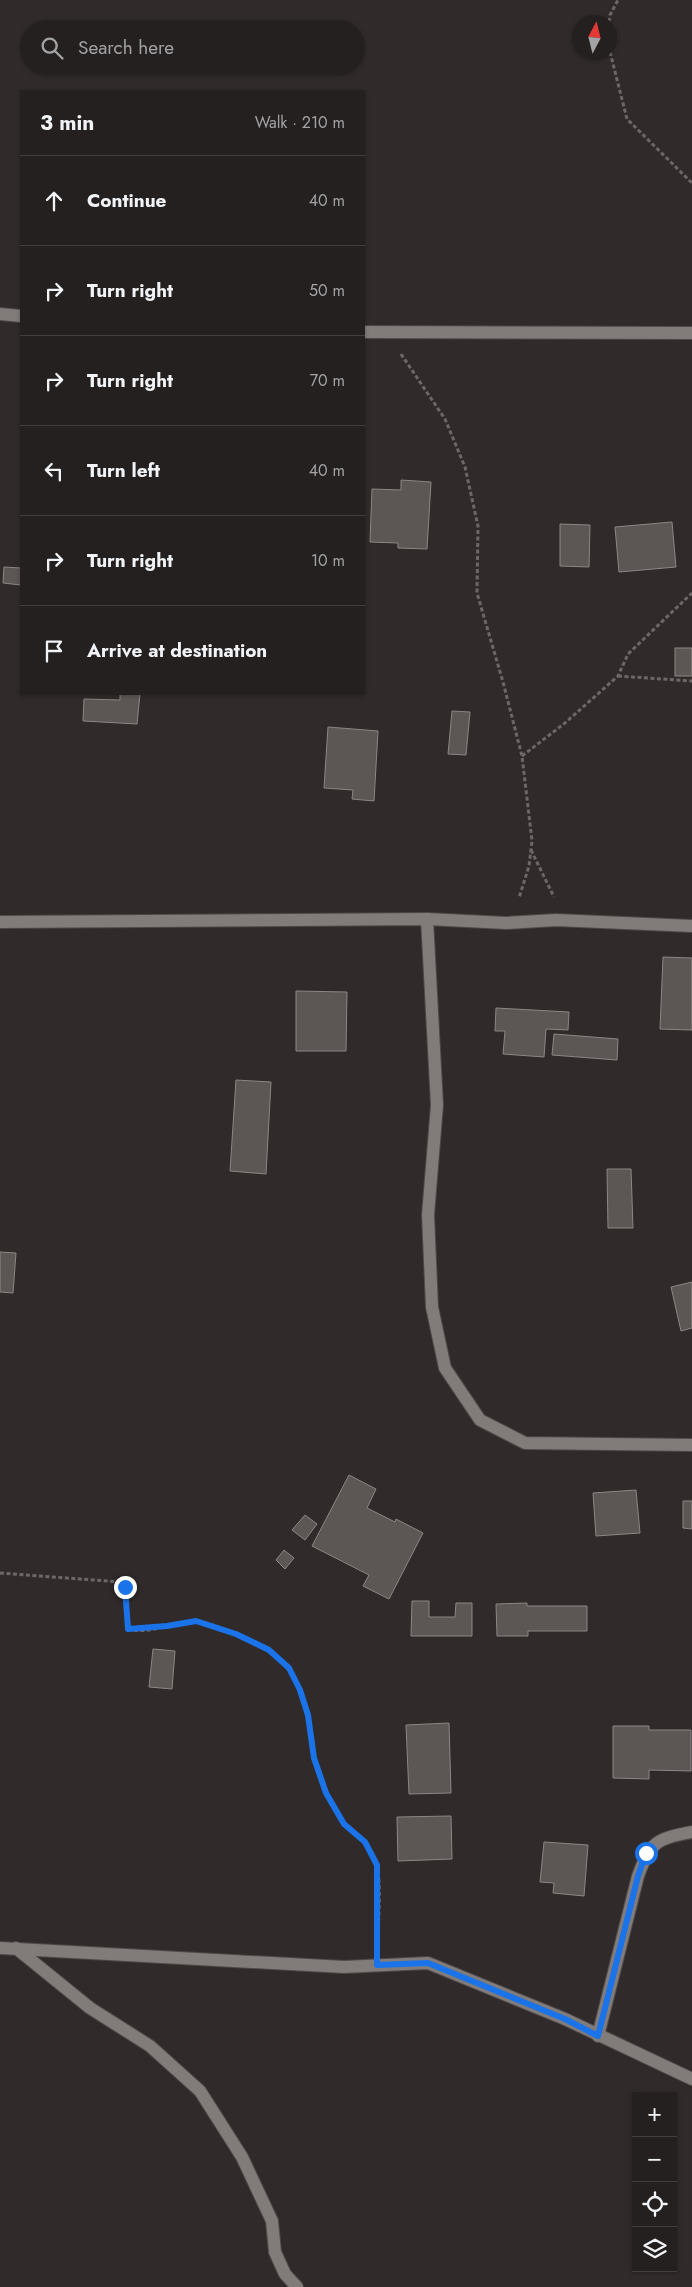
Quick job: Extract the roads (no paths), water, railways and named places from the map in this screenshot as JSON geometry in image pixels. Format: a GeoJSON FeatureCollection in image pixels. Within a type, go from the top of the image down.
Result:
{"type":"FeatureCollection","features":[{"type":"Feature","properties":{"kind":"street"},"geometry":{"type":"LineString","coordinates":[[0,314],[20,316]]}},
{"type":"Feature","properties":{"kind":"street"},"geometry":{"type":"LineString","coordinates":[[365,332],[692,333]]}},
{"type":"Feature","properties":{"kind":"street"},"geometry":{"type":"LineString","coordinates":[[0,922],[426,920],[506,923],[570,921],[692,926]]}},
{"type":"Feature","properties":{"kind":"street"},"geometry":{"type":"LineString","coordinates":[[426,920],[437,1105],[428,1224],[432,1307],[445,1368],[480,1420],[525,1443],[692,1445]]}},
{"type":"Feature","properties":{"kind":"street"},"geometry":{"type":"LineString","coordinates":[[598,2036],[638,1876],[646,1853],[658,1841],[692,1832]]}},
{"type":"Feature","properties":{"kind":"street"},"geometry":{"type":"LineString","coordinates":[[0,1948],[344,1966],[428,1963],[565,2019],[598,2036],[692,2078]]}},
{"type":"Feature","properties":{"kind":"street"},"geometry":{"type":"LineString","coordinates":[[16,1948],[90,2008],[150,2046],[200,2091],[242,2157],[272,2221],[275,2252],[285,2274],[297,2287]]}}]}
